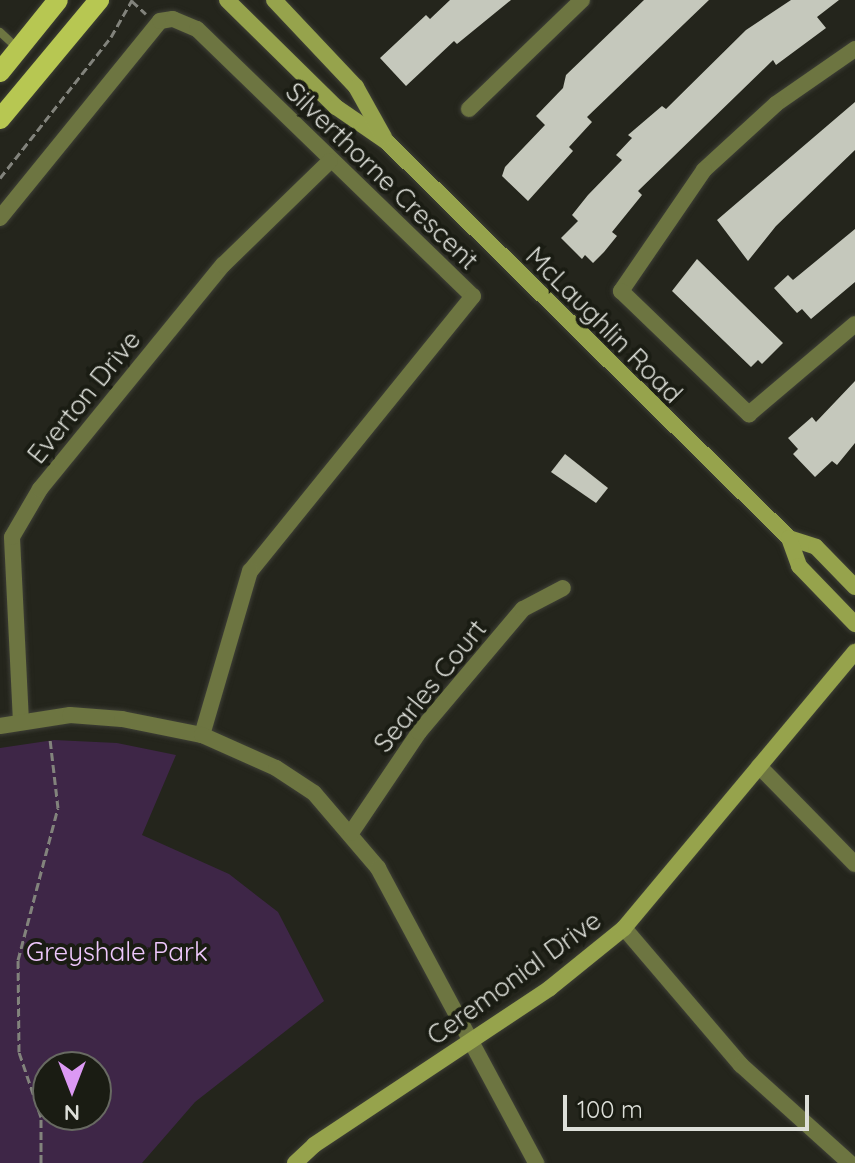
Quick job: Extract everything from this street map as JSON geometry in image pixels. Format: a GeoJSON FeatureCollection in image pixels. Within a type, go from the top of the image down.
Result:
{"type":"FeatureCollection","features":[{"type":"Feature","properties":{"kind":"main road"},"geometry":{"type":"LineString","coordinates":[[0,72],[58,0]]}},
{"type":"Feature","properties":{"kind":"main road"},"geometry":{"type":"LineString","coordinates":[[0,119],[99,0]]}},
{"type":"Feature","properties":{"kind":"street","name":"McLaughlin Road"},"geometry":{"type":"LineString","coordinates":[[227,0],[336,107],[387,142],[789,538],[799,566],[855,624]]}},
{"type":"Feature","properties":{"kind":"street","name":"McLaughlin Road"},"geometry":{"type":"LineString","coordinates":[[274,0],[356,87],[387,142]]}},
{"type":"Feature","properties":{"kind":"street"},"geometry":{"type":"LineString","coordinates":[[469,109],[582,0]]}},
{"type":"Feature","properties":{"kind":"street","name":"Silverthorne Crescent"},"geometry":{"type":"LineString","coordinates":[[0,218],[160,21],[173,19],[197,29],[473,296],[250,571],[202,735]]}},
{"type":"Feature","properties":{"kind":"street"},"geometry":{"type":"LineString","coordinates":[[855,49],[776,104],[704,170],[621,291],[749,414],[855,324]]}},
{"type":"Feature","properties":{"kind":"street","name":"Everton Drive"},"geometry":{"type":"LineString","coordinates":[[21,722],[6,537],[40,489],[223,265],[330,161]]}},
{"type":"Feature","properties":{"kind":"street","name":"McLaughlin Road"},"geometry":{"type":"LineString","coordinates":[[789,538],[816,547],[855,587]]}},
{"type":"Feature","properties":{"kind":"street","name":"Searles Court"},"geometry":{"type":"LineString","coordinates":[[351,833],[419,732],[513,620],[563,588]]}},
{"type":"Feature","properties":{"kind":"street","name":"Ceremonial Drive"},"geometry":{"type":"LineString","coordinates":[[295,1163],[314,1145],[550,988],[624,928],[855,652]]}},
{"type":"Feature","properties":{"kind":"street"},"geometry":{"type":"LineString","coordinates":[[0,726],[70,715],[122,719],[202,735],[276,768],[314,793],[351,833],[397,900],[536,1163]]}},
{"type":"Feature","properties":{"kind":"street"},"geometry":{"type":"LineString","coordinates":[[759,766],[855,864]]}},
{"type":"Feature","properties":{"kind":"street"},"geometry":{"type":"LineString","coordinates":[[624,928],[741,1065],[850,1163]]}},
{"type":"Feature","properties":{"kind":"lane"},"geometry":{"type":"LineString","coordinates":[[0,32],[18,49]]}},
{"type":"Feature","properties":{"kind":"path"},"geometry":{"type":"LineString","coordinates":[[0,178],[111,37],[132,0]]}},
{"type":"Feature","properties":{"kind":"path"},"geometry":{"type":"LineString","coordinates":[[449,274],[485,240]]}},
{"type":"Feature","properties":{"kind":"path"},"geometry":{"type":"LineString","coordinates":[[41,1163],[41,1117],[19,1052],[18,960],[58,808],[50,739]]}},
{"type":"Feature","properties":{"kind":"green space","name":"Greyshale Park"},"geometry":{"type":"Polygon","coordinates":[[[54,740],[117,743],[176,755],[142,835],[229,874],[278,912],[324,1001],[195,1102],[142,1163],[0,1163],[0,748],[54,740]]]}},
{"type":"Feature","properties":{"kind":"building"},"geometry":{"type":"Polygon","coordinates":[[[450,0],[511,0],[457,44],[454,41],[406,86],[380,58],[426,15],[430,19],[450,0]]]}},
{"type":"Feature","properties":{"kind":"building"},"geometry":{"type":"Polygon","coordinates":[[[644,0],[709,0],[587,117],[592,122],[569,147],[573,151],[528,201],[502,176],[505,167],[545,125],[536,116],[563,88],[566,75],[644,0]]]}},
{"type":"Feature","properties":{"kind":"building"},"geometry":{"type":"Polygon","coordinates":[[[791,0],[839,0],[817,17],[826,28],[776,65],[773,60],[638,191],[642,195],[612,232],[617,236],[604,252],[593,263],[585,255],[582,259],[561,238],[578,221],[572,215],[622,160],[616,155],[632,138],[628,135],[662,106],[666,109],[746,30],[791,0]]]}},
{"type":"Feature","properties":{"kind":"building"},"geometry":{"type":"Polygon","coordinates":[[[855,102],[855,150],[776,226],[748,261],[717,220],[855,102]]]}},
{"type":"Feature","properties":{"kind":"building"},"geometry":{"type":"Polygon","coordinates":[[[855,229],[855,282],[811,319],[802,309],[797,313],[774,288],[788,275],[793,280],[855,229]]]}},
{"type":"Feature","properties":{"kind":"building"},"geometry":{"type":"Polygon","coordinates":[[[697,259],[783,343],[762,364],[758,360],[751,367],[672,291],[697,259]]]}},
{"type":"Feature","properties":{"kind":"building"},"geometry":{"type":"Polygon","coordinates":[[[855,381],[855,443],[837,465],[832,461],[815,477],[793,454],[798,449],[788,438],[812,417],[816,422],[855,381]]]}},
{"type":"Feature","properties":{"kind":"building"},"geometry":{"type":"Polygon","coordinates":[[[565,454],[608,488],[596,503],[551,472],[565,454]]]}}]}
